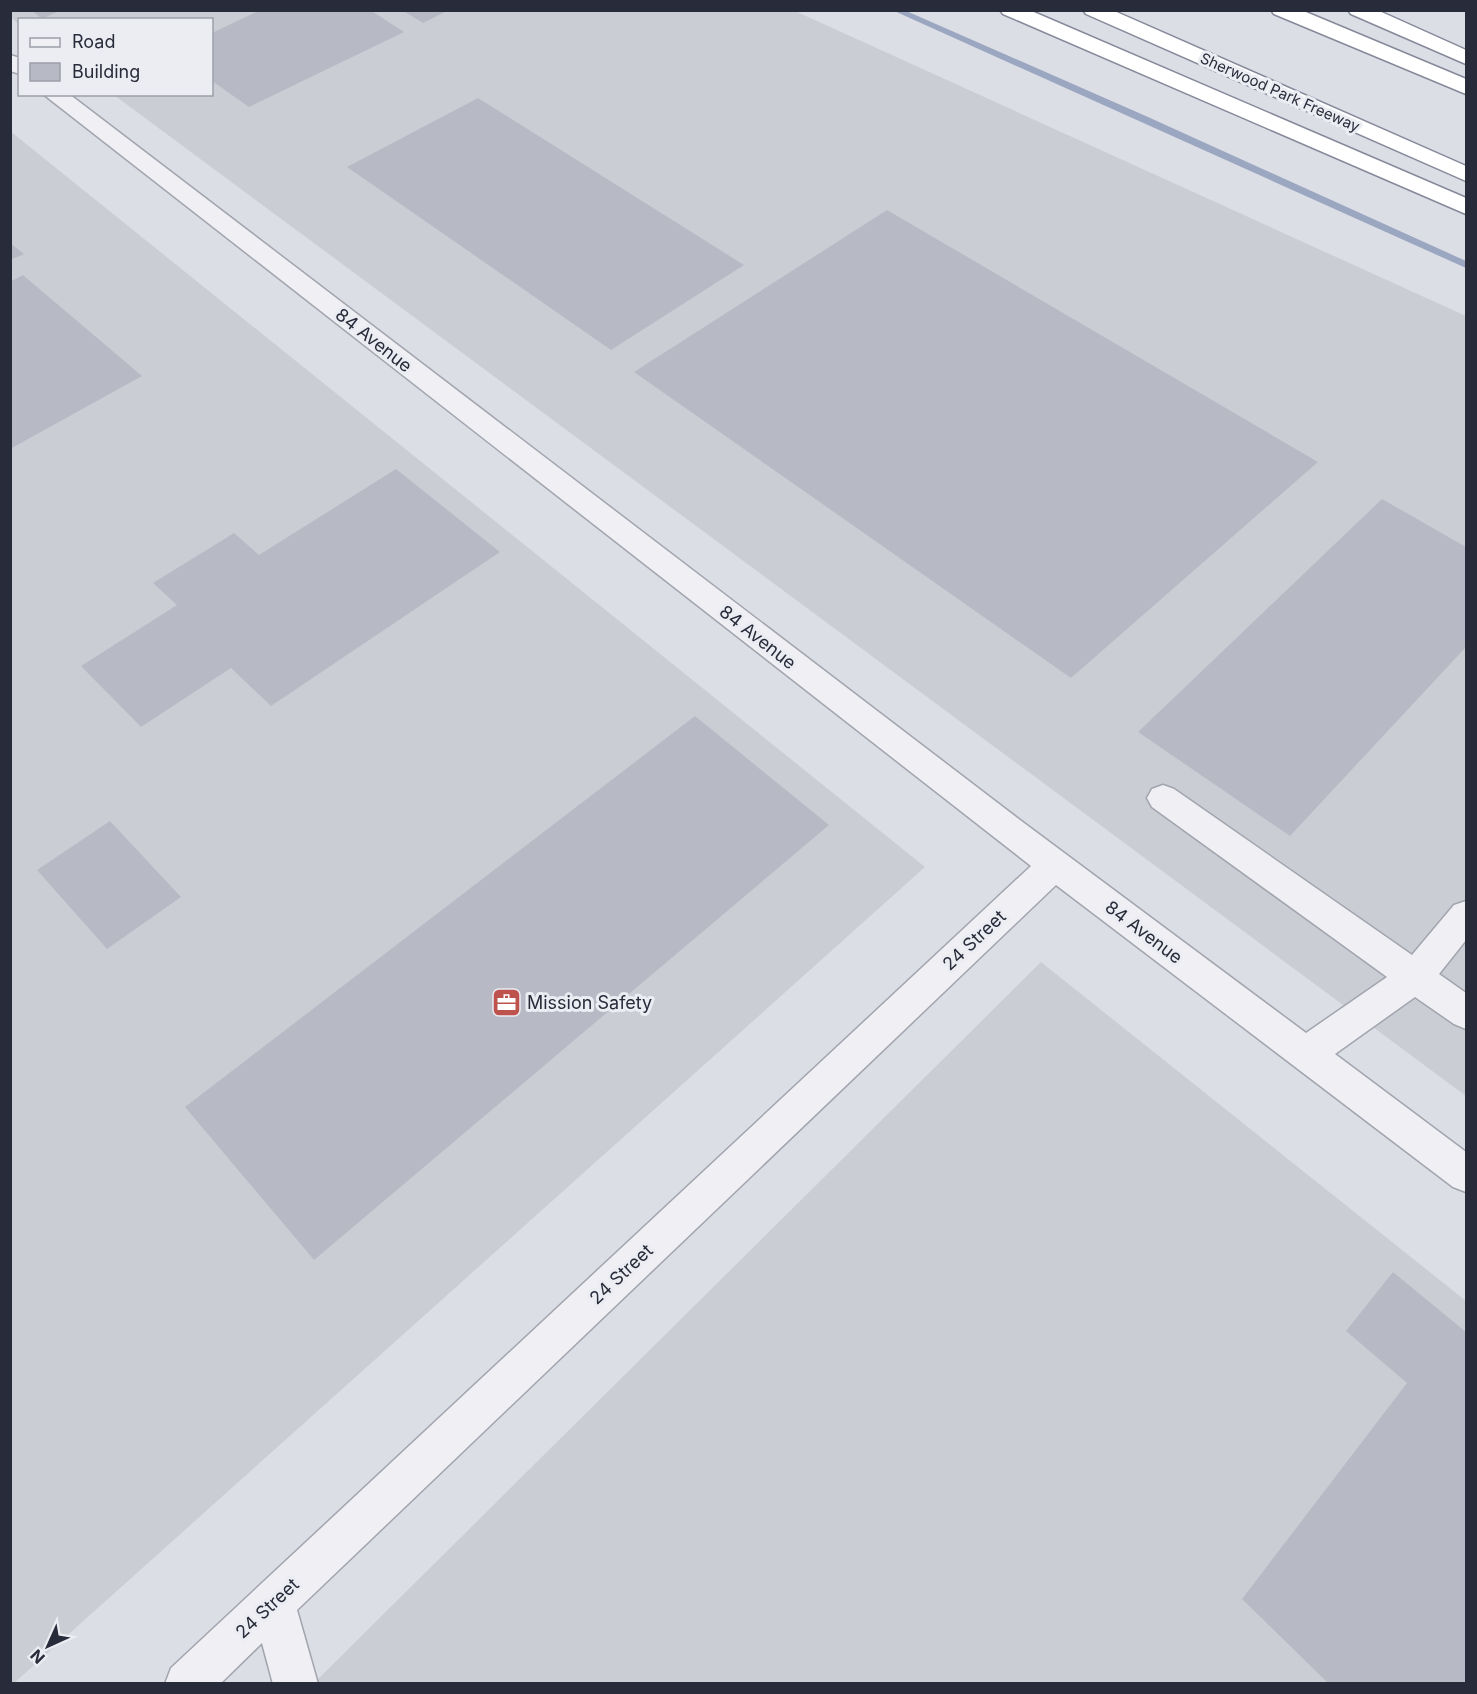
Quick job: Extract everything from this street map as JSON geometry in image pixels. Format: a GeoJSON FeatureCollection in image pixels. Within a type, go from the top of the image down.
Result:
{"type":"FeatureCollection","features":[{"type":"Feature","properties":{"kind":"highway"},"geometry":{"type":"LineString","coordinates":[[1010,10],[1467,207]]}},
{"type":"Feature","properties":{"kind":"highway","name":"Sherwood Park Freeway"},"geometry":{"type":"LineString","coordinates":[[1093,10],[1467,174]]}},
{"type":"Feature","properties":{"kind":"highway"},"geometry":{"type":"LineString","coordinates":[[1281,10],[1467,87]]}},
{"type":"Feature","properties":{"kind":"highway"},"geometry":{"type":"LineString","coordinates":[[1358,10],[1467,58]]}},
{"type":"Feature","properties":{"kind":"street","name":"84 Avenue"},"geometry":{"type":"LineString","coordinates":[[57,96],[1054,865],[1467,1174]]}},
{"type":"Feature","properties":{"kind":"street"},"geometry":{"type":"LineString","coordinates":[[1162,798],[1467,1013]]}},
{"type":"Feature","properties":{"kind":"street","name":"24 Street"},"geometry":{"type":"LineString","coordinates":[[187,1683],[1054,865]]}},
{"type":"Feature","properties":{"kind":"street"},"geometry":{"type":"LineString","coordinates":[[1307,1053],[1415,977],[1467,915]]}},
{"type":"Feature","properties":{"kind":"street"},"geometry":{"type":"LineString","coordinates":[[273,1602],[296,1683]]}},
{"type":"Feature","properties":{"kind":"shaded area"},"geometry":{"type":"Polygon","coordinates":[[[11,10],[795,11],[1466,316],[1466,1096],[115,96],[213,96],[213,18],[18,18],[18,23],[11,18],[11,10]]]}},
{"type":"Feature","properties":{"kind":"shaded area"},"geometry":{"type":"Polygon","coordinates":[[[10,131],[925,867],[13,1684],[10,1683],[10,131]]]}},
{"type":"Feature","properties":{"kind":"shaded area"},"geometry":{"type":"Polygon","coordinates":[[[1041,962],[1466,1301],[1466,1683],[313,1684],[1041,962]]]}},
{"type":"Feature","properties":{"kind":"building"},"geometry":{"type":"Polygon","coordinates":[[[31,10],[61,10],[44,18],[31,10]]]}},
{"type":"Feature","properties":{"kind":"building"},"geometry":{"type":"Polygon","coordinates":[[[260,10],[370,10],[404,32],[249,107],[213,82],[213,33],[260,10]]]}},
{"type":"Feature","properties":{"kind":"building"},"geometry":{"type":"Polygon","coordinates":[[[402,10],[449,10],[423,23],[402,10]]]}},
{"type":"Feature","properties":{"kind":"building"},"geometry":{"type":"Polygon","coordinates":[[[478,98],[744,265],[611,350],[347,167],[478,98]]]}},
{"type":"Feature","properties":{"kind":"building"},"geometry":{"type":"Polygon","coordinates":[[[887,210],[1318,462],[1071,678],[634,372],[887,210]]]}},
{"type":"Feature","properties":{"kind":"building"},"geometry":{"type":"Polygon","coordinates":[[[10,243],[24,254],[10,260],[10,243]]]}},
{"type":"Feature","properties":{"kind":"building"},"geometry":{"type":"Polygon","coordinates":[[[23,275],[142,376],[10,449],[10,282],[23,275]]]}},
{"type":"Feature","properties":{"kind":"building"},"geometry":{"type":"Polygon","coordinates":[[[396,469],[500,552],[271,706],[231,668],[141,727],[81,666],[177,605],[153,583],[234,533],[259,555],[396,469]]]}},
{"type":"Feature","properties":{"kind":"building"},"geometry":{"type":"Polygon","coordinates":[[[1382,499],[1466,547],[1466,647],[1290,836],[1138,732],[1382,499]]]}},
{"type":"Feature","properties":{"kind":"building"},"geometry":{"type":"Polygon","coordinates":[[[695,716],[829,825],[314,1260],[185,1107],[695,716]]]}},
{"type":"Feature","properties":{"kind":"building"},"geometry":{"type":"Polygon","coordinates":[[[110,821],[181,897],[107,949],[37,870],[110,821]]]}},
{"type":"Feature","properties":{"kind":"building"},"geometry":{"type":"Polygon","coordinates":[[[1393,1272],[1466,1332],[1466,1684],[1329,1684],[1242,1599],[1407,1383],[1346,1331],[1393,1272]]]}},
{"type":"Feature","properties":{"kind":"waterway"},"geometry":{"type":"LineString","coordinates":[[896,10],[1145,119],[1466,265]]}},
{"type":"Feature","properties":{"kind":"place","name":"Mission Safety"},"geometry":{"type":"Point","coordinates":[506,1002]}}]}
